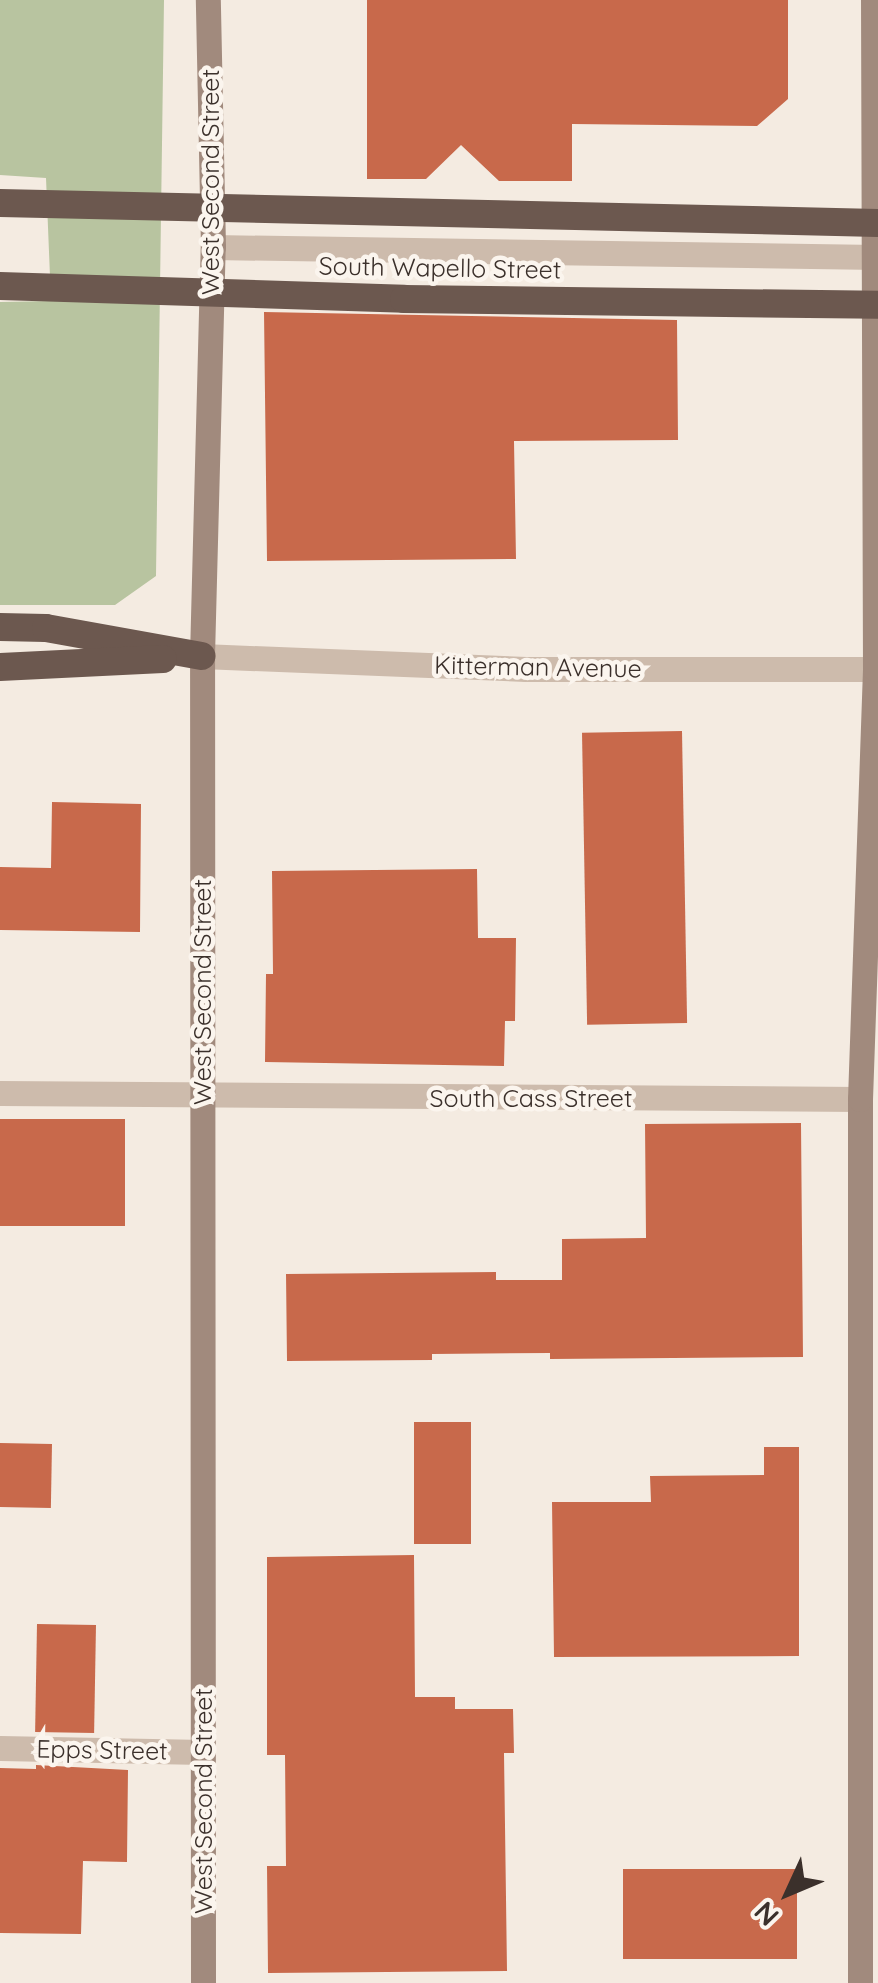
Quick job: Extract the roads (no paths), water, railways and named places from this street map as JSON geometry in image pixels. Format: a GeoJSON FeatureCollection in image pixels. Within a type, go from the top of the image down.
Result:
{"type":"FeatureCollection","features":[{"type":"Feature","properties":{"kind":"highway"},"geometry":{"type":"LineString","coordinates":[[0,203],[878,223]]}},
{"type":"Feature","properties":{"kind":"highway","name":"South Wapello Street"},"geometry":{"type":"LineString","coordinates":[[0,286],[404,299],[878,305]]}},
{"type":"Feature","properties":{"kind":"highway"},"geometry":{"type":"LineString","coordinates":[[0,628],[46,628],[202,656]]}},
{"type":"Feature","properties":{"kind":"highway"},"geometry":{"type":"LineString","coordinates":[[0,666],[85,666],[202,656]]}},
{"type":"Feature","properties":{"kind":"main road","name":"West Second Street"},"geometry":{"type":"LineString","coordinates":[[203,1983],[202,656],[213,247],[208,0]]}},
{"type":"Feature","properties":{"kind":"main road"},"geometry":{"type":"LineString","coordinates":[[860,1983],[860,1098],[875,670],[874,0]]}},
{"type":"Feature","properties":{"kind":"street","name":"South Wapello Street"},"geometry":{"type":"LineString","coordinates":[[213,247],[876,258]]}},
{"type":"Feature","properties":{"kind":"street","name":"Kitterman Avenue"},"geometry":{"type":"LineString","coordinates":[[202,656],[526,669],[875,670]]}},
{"type":"Feature","properties":{"kind":"street","name":"South Cass Street"},"geometry":{"type":"LineString","coordinates":[[0,1093],[860,1098]]}},
{"type":"Feature","properties":{"kind":"street","name":"Epps Street"},"geometry":{"type":"LineString","coordinates":[[0,1748],[204,1752]]}}]}
